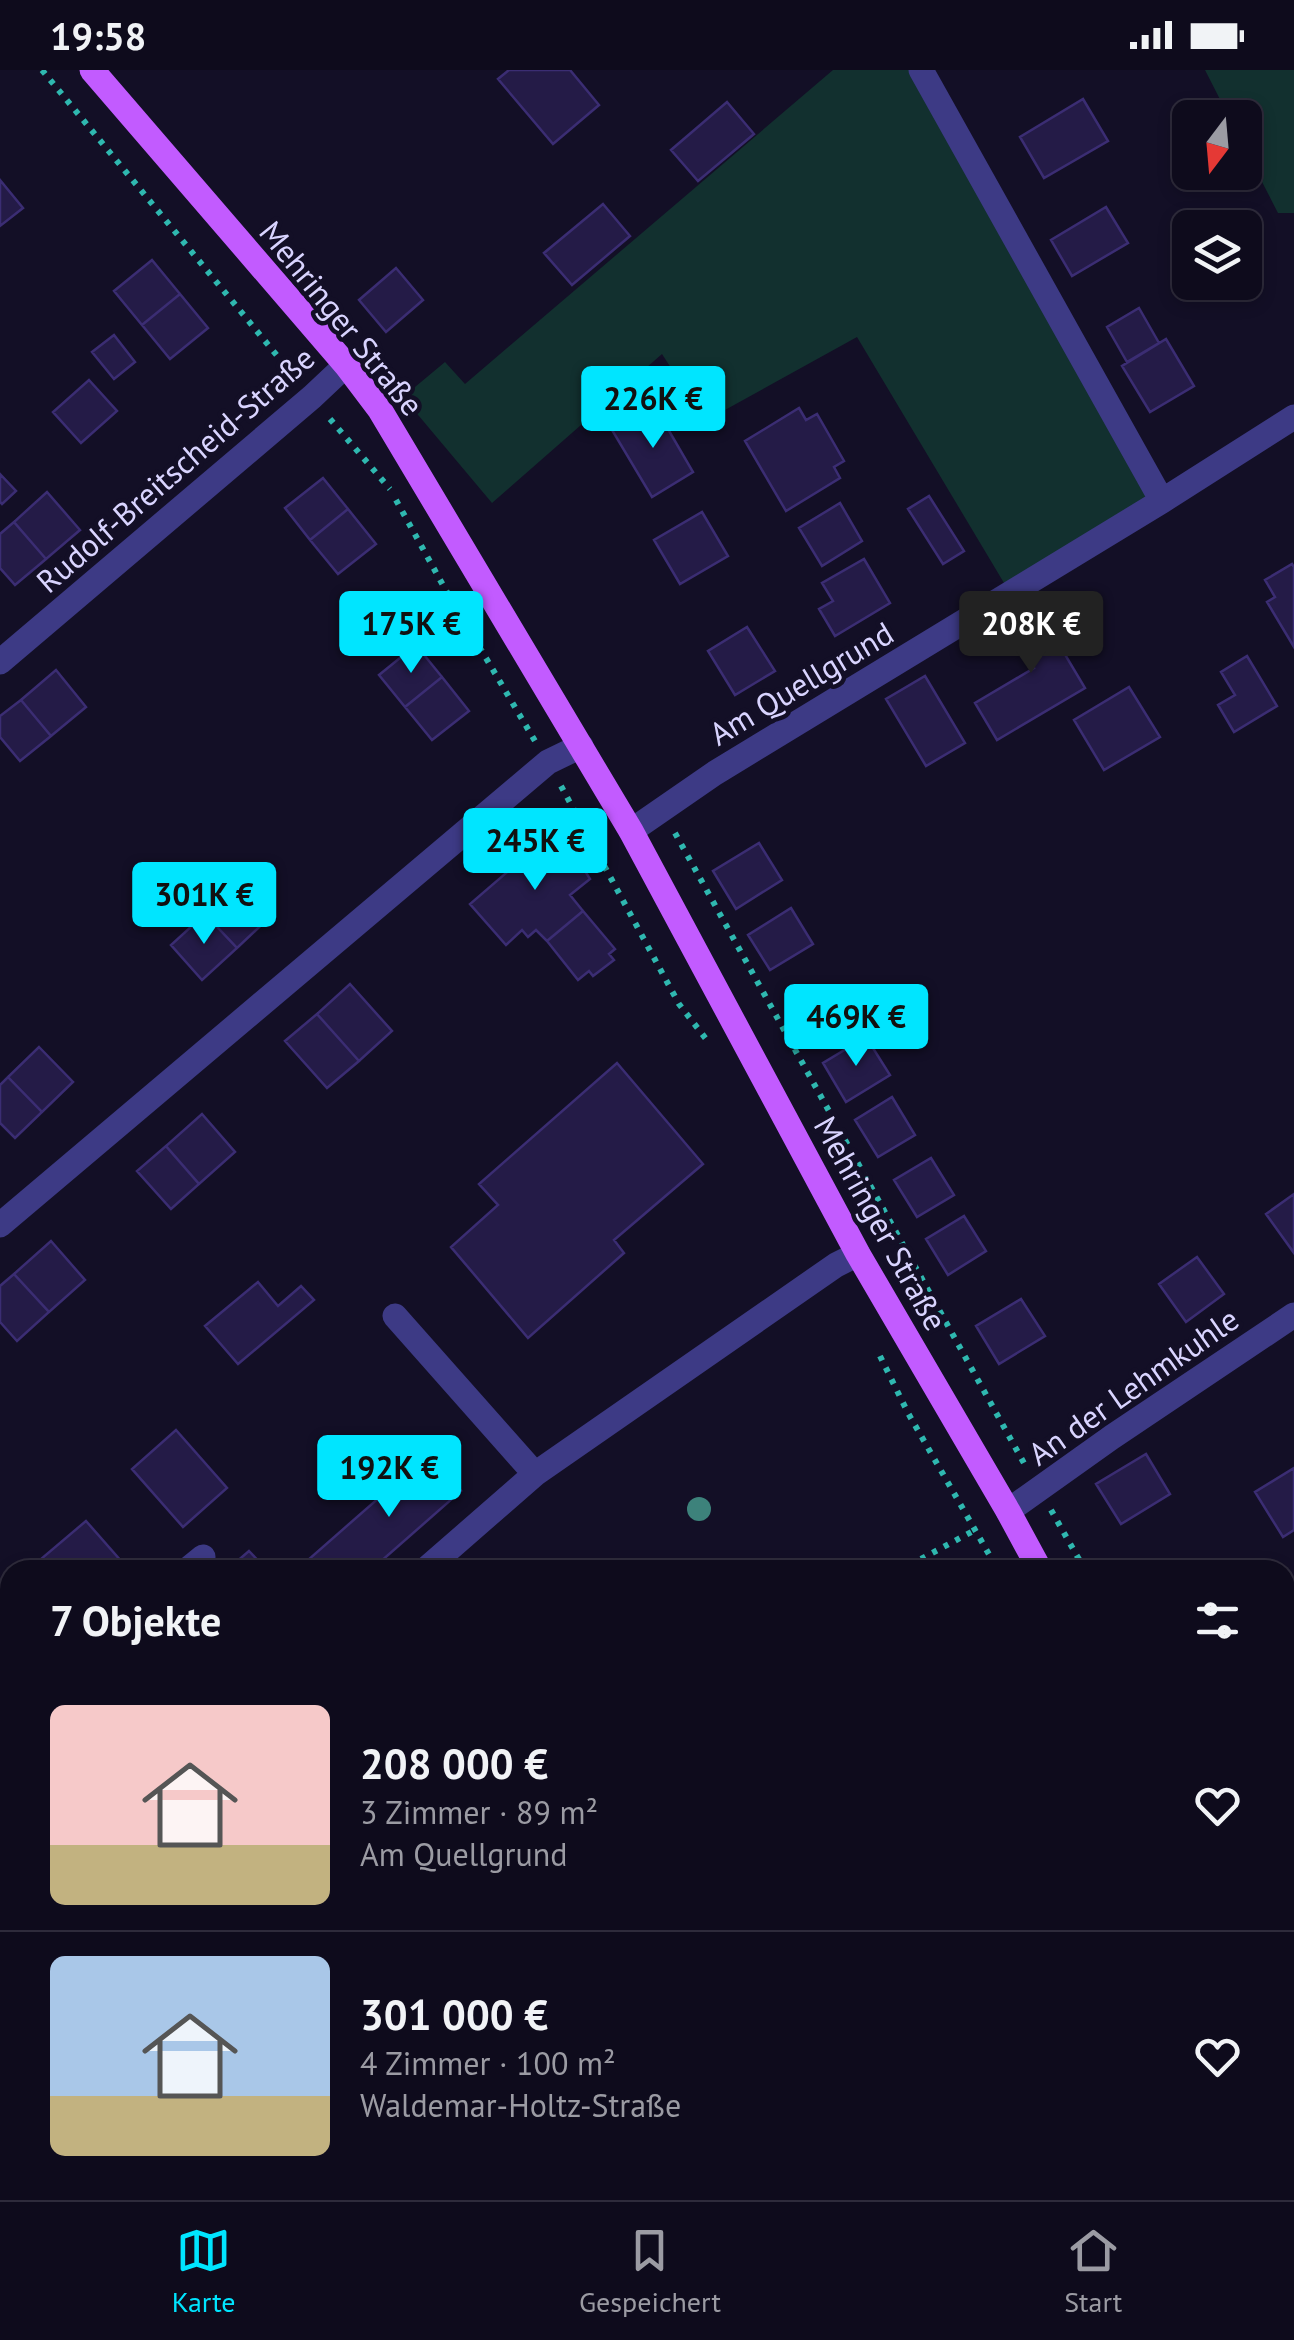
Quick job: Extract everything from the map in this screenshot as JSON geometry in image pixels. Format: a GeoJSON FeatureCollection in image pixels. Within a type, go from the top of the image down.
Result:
{"type":"FeatureCollection","features":[{"type":"Feature","properties":{"kind":"main road","name":"Mehringer Straße"},"geometry":{"type":"LineString","coordinates":[[92,70],[346,365],[380,410],[631,831],[858,1254],[1035,1560]]}},
{"type":"Feature","properties":{"kind":"street"},"geometry":{"type":"LineString","coordinates":[[921,70],[1162,500]]}},
{"type":"Feature","properties":{"kind":"street","name":"Rudolf-Breitscheid-Straße"},"geometry":{"type":"LineString","coordinates":[[0,662],[346,365]]}},
{"type":"Feature","properties":{"kind":"street","name":"Am Quellgrund"},"geometry":{"type":"LineString","coordinates":[[631,831],[715,773],[1294,417]]}},
{"type":"Feature","properties":{"kind":"street"},"geometry":{"type":"LineString","coordinates":[[0,1225],[548,762],[581,746]]}},
{"type":"Feature","properties":{"kind":"street"},"geometry":{"type":"LineString","coordinates":[[437,1560],[536,1474],[836,1265],[858,1254]]}},
{"type":"Feature","properties":{"kind":"street","name":"An der Lehmkuhle"},"geometry":{"type":"LineString","coordinates":[[1008,1511],[1294,1315]]}},
{"type":"Feature","properties":{"kind":"street"},"geometry":{"type":"LineString","coordinates":[[395,1316],[536,1474]]}},
{"type":"Feature","properties":{"kind":"path"},"geometry":{"type":"LineString","coordinates":[[42,70],[388,486],[548,762],[628,911]]}},
{"type":"Feature","properties":{"kind":"path"},"geometry":{"type":"LineString","coordinates":[[662,810],[1079,1560]]}},
{"type":"Feature","properties":{"kind":"path"},"geometry":{"type":"LineString","coordinates":[[920,1559],[1008,1511]]}},
{"type":"Feature","properties":{"kind":"green space"},"geometry":{"type":"Polygon","coordinates":[[[833,70],[921,70],[1162,501],[1010,593],[857,337],[705,421],[662,354],[492,503],[403,397],[445,362],[465,384],[833,70]]]}},
{"type":"Feature","properties":{"kind":"green space"},"geometry":{"type":"Polygon","coordinates":[[[1205,70],[1294,70],[1294,213],[1278,213],[1262,182],[1262,100],[1220,100],[1205,70]]]}},
{"type":"Feature","properties":{"kind":"building"},"geometry":{"type":"Polygon","coordinates":[[[509,70],[570,70],[599,105],[553,144],[498,79],[509,70]]]}},
{"type":"Feature","properties":{"kind":"building"},"geometry":{"type":"Polygon","coordinates":[[[1083,99],[1108,141],[1044,178],[1020,137],[1083,99]]]}},
{"type":"Feature","properties":{"kind":"building"},"geometry":{"type":"Polygon","coordinates":[[[727,102],[754,134],[698,181],[671,150],[727,102]]]}},
{"type":"Feature","properties":{"kind":"building"},"geometry":{"type":"Polygon","coordinates":[[[0,180],[23,208],[0,226],[0,180]]]}},
{"type":"Feature","properties":{"kind":"building"},"geometry":{"type":"Polygon","coordinates":[[[603,204],[630,236],[572,285],[544,253],[603,204]]]}},
{"type":"Feature","properties":{"kind":"building"},"geometry":{"type":"Polygon","coordinates":[[[1106,207],[1128,243],[1072,276],[1051,240],[1106,207]]]}},
{"type":"Feature","properties":{"kind":"building"},"geometry":{"type":"Polygon","coordinates":[[[152,260],[180,294],[142,325],[114,291],[152,260]]]}},
{"type":"Feature","properties":{"kind":"building"},"geometry":{"type":"Polygon","coordinates":[[[396,268],[423,300],[386,332],[359,300],[396,268]]]}},
{"type":"Feature","properties":{"kind":"building"},"geometry":{"type":"Polygon","coordinates":[[[180,294],[208,328],[170,359],[142,325],[180,294]]]}},
{"type":"Feature","properties":{"kind":"building"},"geometry":{"type":"Polygon","coordinates":[[[1139,308],[1159,343],[1127,362],[1107,327],[1139,308]]]}},
{"type":"Feature","properties":{"kind":"building"},"geometry":{"type":"Polygon","coordinates":[[[114,335],[135,362],[114,379],[92,352],[114,335]]]}},
{"type":"Feature","properties":{"kind":"building"},"geometry":{"type":"Polygon","coordinates":[[[1166,339],[1194,386],[1150,412],[1122,366],[1166,339]]]}},
{"type":"Feature","properties":{"kind":"building"},"geometry":{"type":"Polygon","coordinates":[[[89,380],[117,411],[81,443],[53,412],[89,380]]]}},
{"type":"Feature","properties":{"kind":"building"},"geometry":{"type":"Polygon","coordinates":[[[654,405],[693,472],[652,497],[612,430],[654,405]]]}},
{"type":"Feature","properties":{"kind":"building"},"geometry":{"type":"Polygon","coordinates":[[[799,408],[806,420],[817,414],[844,461],[834,467],[840,478],[786,511],[745,441],[799,408]]]}},
{"type":"Feature","properties":{"kind":"building"},"geometry":{"type":"Polygon","coordinates":[[[0,474],[16,491],[2,504],[0,502],[0,474]]]}},
{"type":"Feature","properties":{"kind":"building"},"geometry":{"type":"Polygon","coordinates":[[[323,478],[348,509],[310,540],[285,508],[323,478]]]}},
{"type":"Feature","properties":{"kind":"building"},"geometry":{"type":"Polygon","coordinates":[[[47,492],[80,530],[46,559],[14,522],[47,492]]]}},
{"type":"Feature","properties":{"kind":"building"},"geometry":{"type":"Polygon","coordinates":[[[929,496],[964,551],[943,564],[908,509],[929,496]]]}},
{"type":"Feature","properties":{"kind":"building"},"geometry":{"type":"Polygon","coordinates":[[[840,503],[862,541],[822,566],[799,528],[840,503]]]}},
{"type":"Feature","properties":{"kind":"building"},"geometry":{"type":"Polygon","coordinates":[[[348,509],[376,544],[338,574],[310,540],[348,509]]]}},
{"type":"Feature","properties":{"kind":"building"},"geometry":{"type":"Polygon","coordinates":[[[702,512],[728,556],[680,584],[654,540],[702,512]]]}},
{"type":"Feature","properties":{"kind":"building"},"geometry":{"type":"Polygon","coordinates":[[[14,522],[46,559],[15,585],[0,568],[0,534],[14,522]]]}},
{"type":"Feature","properties":{"kind":"building"},"geometry":{"type":"Polygon","coordinates":[[[864,559],[890,603],[835,636],[819,609],[833,601],[822,583],[864,559]]]}},
{"type":"Feature","properties":{"kind":"building"},"geometry":{"type":"Polygon","coordinates":[[[1292,564],[1294,647],[1267,602],[1275,597],[1265,580],[1292,564]]]}},
{"type":"Feature","properties":{"kind":"building"},"geometry":{"type":"Polygon","coordinates":[[[1032,599],[1085,688],[997,740],[975,703],[1034,668],[1003,616],[1032,599]]]}},
{"type":"Feature","properties":{"kind":"building"},"geometry":{"type":"Polygon","coordinates":[[[747,627],[775,671],[735,695],[708,651],[747,627]]]}},
{"type":"Feature","properties":{"kind":"building"},"geometry":{"type":"Polygon","coordinates":[[[416,645],[442,677],[405,707],[379,675],[416,645]]]}},
{"type":"Feature","properties":{"kind":"building"},"geometry":{"type":"Polygon","coordinates":[[[1247,656],[1277,706],[1234,732],[1218,705],[1235,695],[1221,672],[1247,656]]]}},
{"type":"Feature","properties":{"kind":"building"},"geometry":{"type":"Polygon","coordinates":[[[56,670],[86,707],[51,736],[21,700],[56,670]]]}},
{"type":"Feature","properties":{"kind":"building"},"geometry":{"type":"Polygon","coordinates":[[[925,676],[965,743],[926,766],[886,699],[925,676]]]}},
{"type":"Feature","properties":{"kind":"building"},"geometry":{"type":"Polygon","coordinates":[[[442,677],[469,711],[432,740],[405,707],[442,677]]]}},
{"type":"Feature","properties":{"kind":"building"},"geometry":{"type":"Polygon","coordinates":[[[1129,687],[1160,737],[1104,770],[1074,720],[1129,687]]]}},
{"type":"Feature","properties":{"kind":"building"},"geometry":{"type":"Polygon","coordinates":[[[21,700],[51,736],[20,761],[0,737],[0,716],[21,700]]]}},
{"type":"Feature","properties":{"kind":"building"},"geometry":{"type":"Polygon","coordinates":[[[556,830],[585,863],[590,879],[570,895],[583,911],[547,941],[536,930],[528,937],[522,930],[506,945],[470,904],[556,830]]]}},
{"type":"Feature","properties":{"kind":"building"},"geometry":{"type":"Polygon","coordinates":[[[759,843],[782,880],[736,909],[713,871],[759,843]]]}},
{"type":"Feature","properties":{"kind":"building"},"geometry":{"type":"Polygon","coordinates":[[[248,874],[272,899],[264,907],[272,915],[237,948],[205,914],[248,874]]]}},
{"type":"Feature","properties":{"kind":"building"},"geometry":{"type":"Polygon","coordinates":[[[791,908],[813,944],[770,970],[748,935],[791,908]]]}},
{"type":"Feature","properties":{"kind":"building"},"geometry":{"type":"Polygon","coordinates":[[[583,911],[615,949],[609,954],[614,960],[593,976],[589,971],[578,980],[547,941],[583,911]]]}},
{"type":"Feature","properties":{"kind":"building"},"geometry":{"type":"Polygon","coordinates":[[[205,914],[237,948],[202,980],[171,945],[205,914]]]}},
{"type":"Feature","properties":{"kind":"building"},"geometry":{"type":"Polygon","coordinates":[[[350,984],[392,1031],[359,1061],[317,1014],[350,984]]]}},
{"type":"Feature","properties":{"kind":"building"},"geometry":{"type":"Polygon","coordinates":[[[317,1014],[359,1061],[327,1088],[285,1041],[317,1014]]]}},
{"type":"Feature","properties":{"kind":"building"},"geometry":{"type":"Polygon","coordinates":[[[866,1037],[890,1075],[846,1102],[823,1063],[866,1037]]]}},
{"type":"Feature","properties":{"kind":"building"},"geometry":{"type":"Polygon","coordinates":[[[39,1047],[73,1082],[42,1112],[8,1077],[39,1047]]]}},
{"type":"Feature","properties":{"kind":"building"},"geometry":{"type":"Polygon","coordinates":[[[617,1063],[703,1164],[614,1240],[624,1253],[528,1338],[451,1247],[498,1205],[479,1184],[617,1063]]]}},
{"type":"Feature","properties":{"kind":"building"},"geometry":{"type":"Polygon","coordinates":[[[8,1077],[42,1112],[15,1138],[0,1123],[0,1085],[8,1077]]]}},
{"type":"Feature","properties":{"kind":"building"},"geometry":{"type":"Polygon","coordinates":[[[892,1097],[915,1135],[878,1157],[855,1120],[892,1097]]]}},
{"type":"Feature","properties":{"kind":"building"},"geometry":{"type":"Polygon","coordinates":[[[202,1114],[235,1152],[199,1184],[166,1146],[202,1114]]]}},
{"type":"Feature","properties":{"kind":"building"},"geometry":{"type":"Polygon","coordinates":[[[166,1146],[199,1184],[171,1209],[137,1171],[166,1146]]]}},
{"type":"Feature","properties":{"kind":"building"},"geometry":{"type":"Polygon","coordinates":[[[931,1158],[954,1195],[917,1217],[894,1180],[931,1158]]]}},
{"type":"Feature","properties":{"kind":"building"},"geometry":{"type":"Polygon","coordinates":[[[1294,1194],[1294,1253],[1266,1214],[1294,1194]]]}},
{"type":"Feature","properties":{"kind":"building"},"geometry":{"type":"Polygon","coordinates":[[[964,1216],[986,1251],[948,1275],[926,1239],[964,1216]]]}},
{"type":"Feature","properties":{"kind":"building"},"geometry":{"type":"Polygon","coordinates":[[[51,1241],[85,1280],[49,1312],[14,1274],[51,1241]]]}},
{"type":"Feature","properties":{"kind":"building"},"geometry":{"type":"Polygon","coordinates":[[[1197,1257],[1224,1294],[1186,1322],[1159,1284],[1197,1257]]]}},
{"type":"Feature","properties":{"kind":"building"},"geometry":{"type":"Polygon","coordinates":[[[14,1274],[49,1312],[17,1341],[0,1322],[0,1286],[14,1274]]]}},
{"type":"Feature","properties":{"kind":"building"},"geometry":{"type":"Polygon","coordinates":[[[258,1282],[278,1306],[301,1286],[314,1300],[238,1364],[205,1326],[258,1282]]]}},
{"type":"Feature","properties":{"kind":"building"},"geometry":{"type":"Polygon","coordinates":[[[1021,1299],[1045,1336],[999,1364],[976,1326],[1021,1299]]]}},
{"type":"Feature","properties":{"kind":"building"},"geometry":{"type":"Polygon","coordinates":[[[176,1430],[227,1488],[183,1527],[132,1469],[176,1430]]]}},
{"type":"Feature","properties":{"kind":"building"},"geometry":{"type":"Polygon","coordinates":[[[429,1454],[461,1491],[382,1560],[308,1560],[429,1454]]]}},
{"type":"Feature","properties":{"kind":"building"},"geometry":{"type":"Polygon","coordinates":[[[1146,1454],[1170,1494],[1121,1524],[1096,1484],[1146,1454]]]}},
{"type":"Feature","properties":{"kind":"building"},"geometry":{"type":"Polygon","coordinates":[[[1294,1468],[1294,1530],[1283,1537],[1255,1492],[1294,1468]]]}},
{"type":"Feature","properties":{"kind":"building"},"geometry":{"type":"Polygon","coordinates":[[[86,1521],[120,1560],[42,1560],[86,1521]]]}},
{"type":"Feature","properties":{"kind":"building"},"geometry":{"type":"Polygon","coordinates":[[[249,1551],[258,1560],[239,1560],[249,1551]]]}}]}
